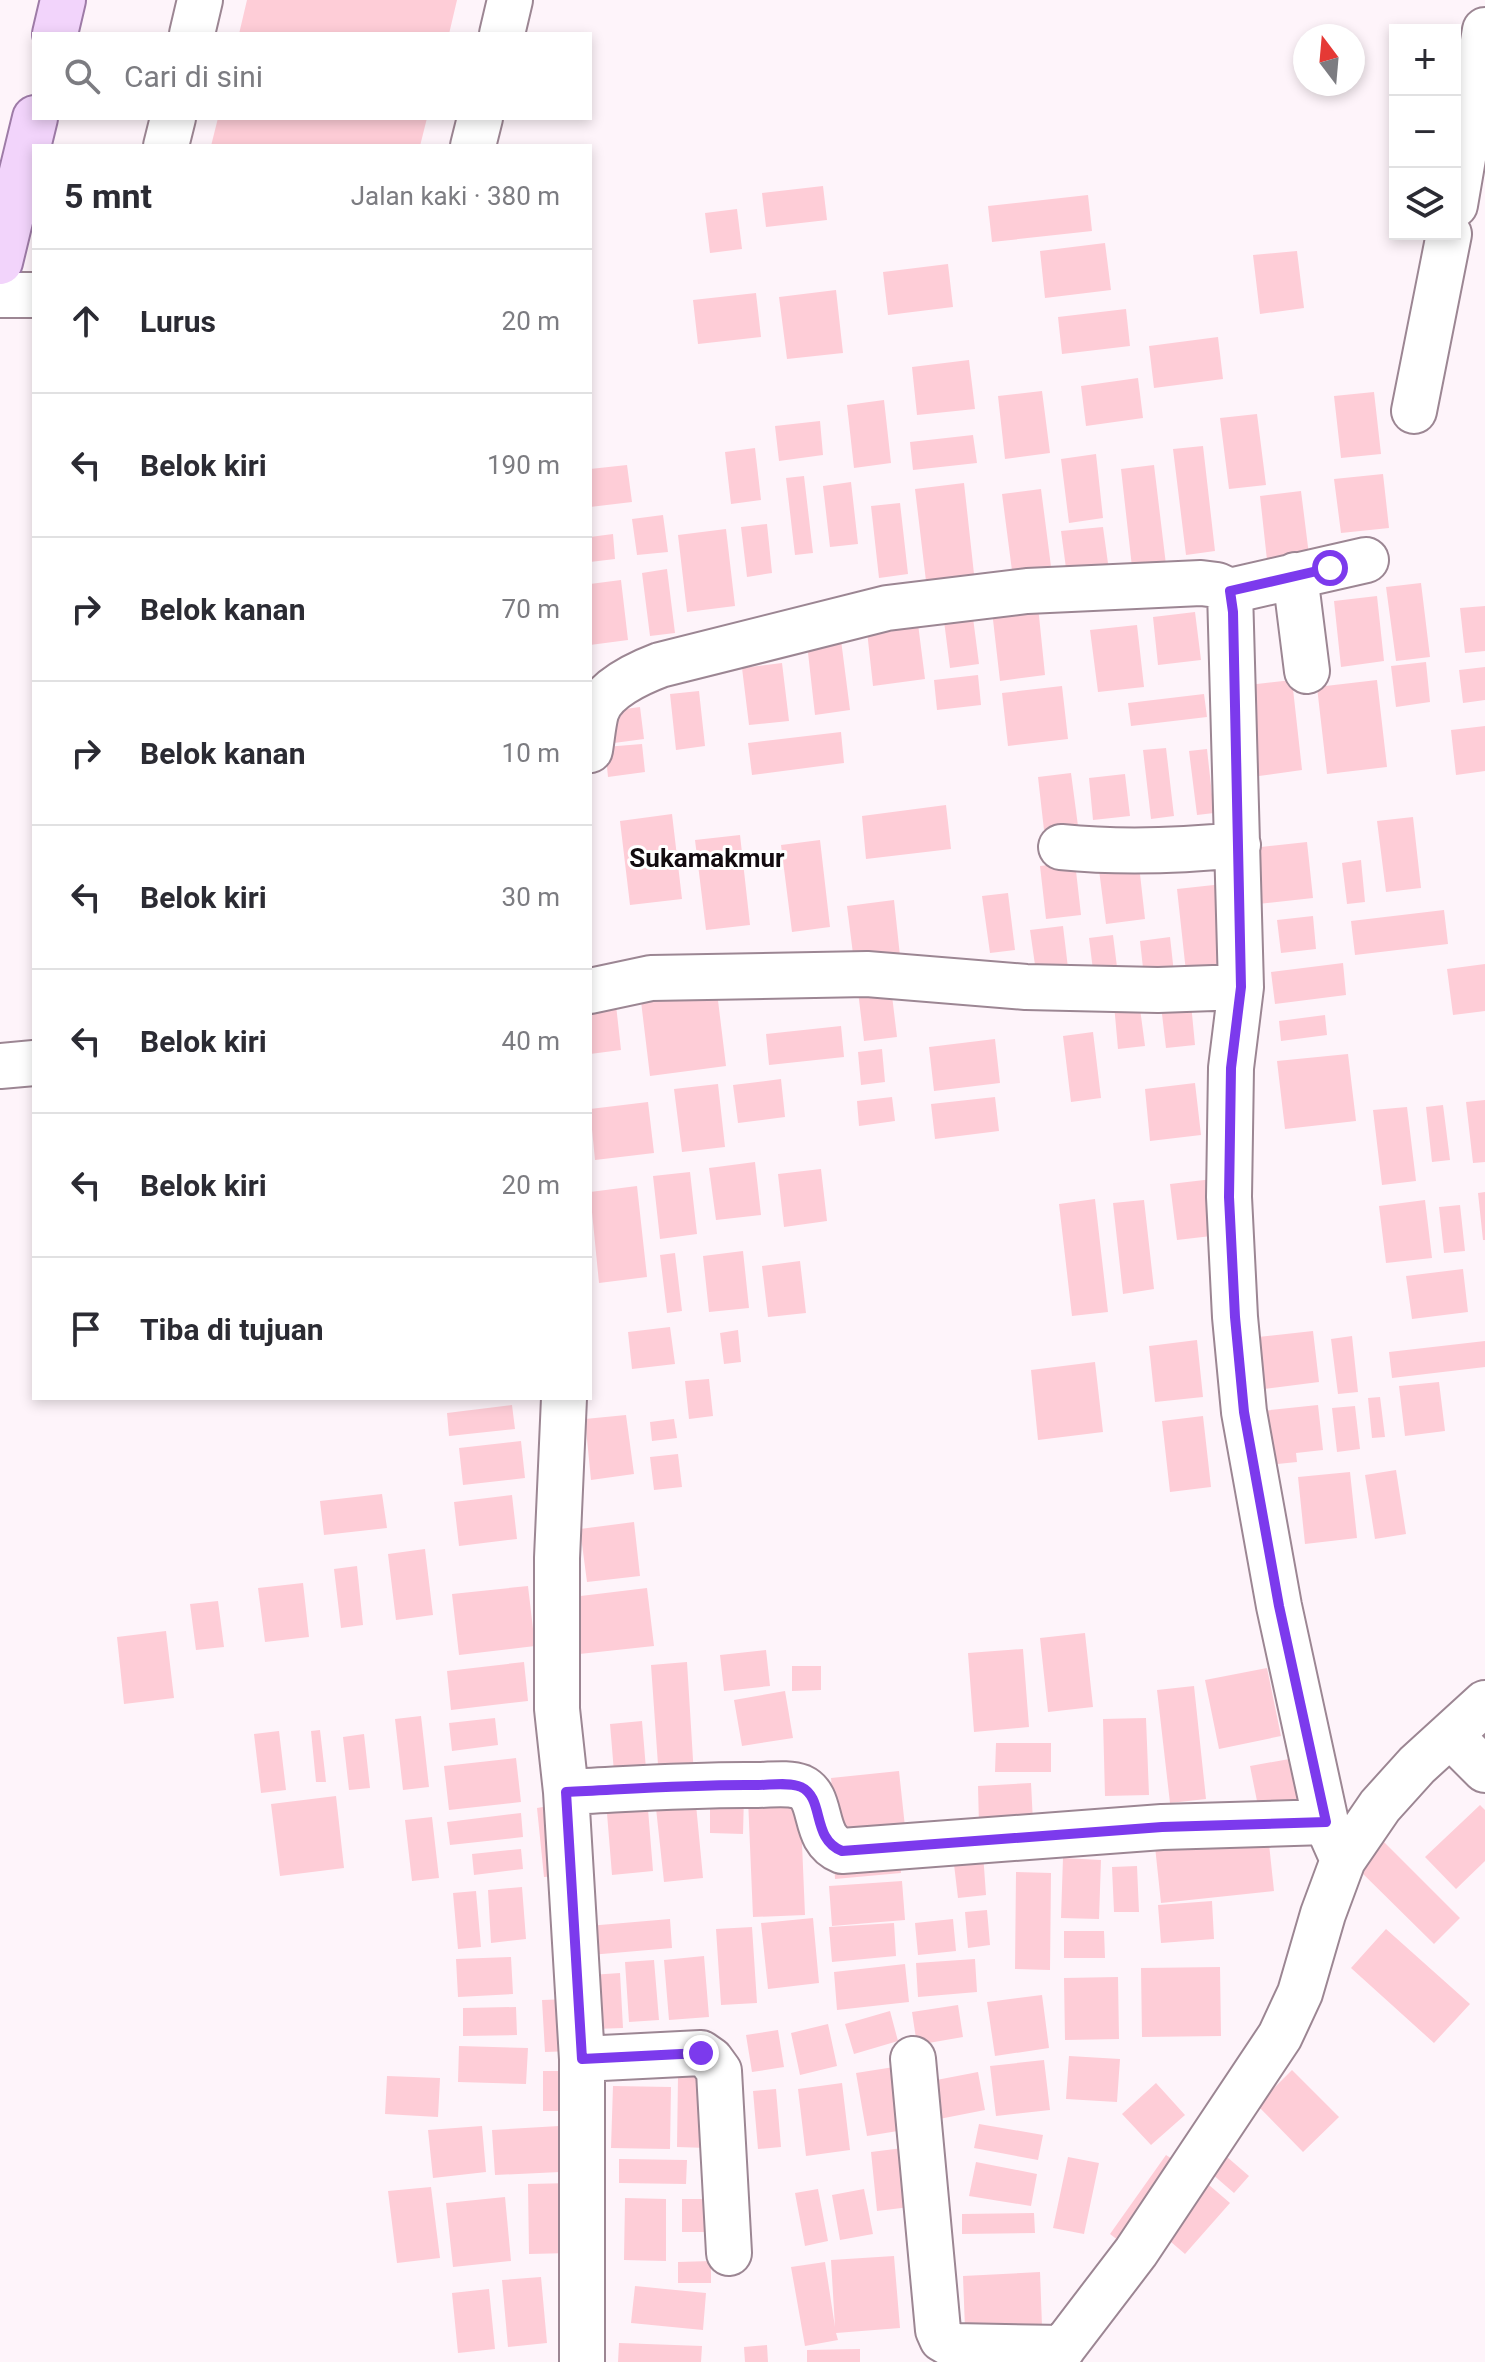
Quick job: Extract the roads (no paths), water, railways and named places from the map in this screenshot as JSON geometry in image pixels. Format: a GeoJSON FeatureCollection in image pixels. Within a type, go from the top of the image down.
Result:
{"type":"FeatureCollection","features":[{"type":"Feature","properties":{"kind":"main road"},"geometry":{"type":"LineString","coordinates":[[55,32],[63,0]]}},
{"type":"Feature","properties":{"kind":"main road"},"geometry":{"type":"LineString","coordinates":[[0,262],[27,183],[35,120]]}},
{"type":"Feature","properties":{"kind":"street"},"geometry":{"type":"LineString","coordinates":[[192,32],[200,0]]}},
{"type":"Feature","properties":{"kind":"street"},"geometry":{"type":"LineString","coordinates":[[502,32],[510,0]]}},
{"type":"Feature","properties":{"kind":"street"},"geometry":{"type":"LineString","coordinates":[[1461,170],[1485,30]]}},
{"type":"Feature","properties":{"kind":"street"},"geometry":{"type":"LineString","coordinates":[[166,144],[172,120]]}},
{"type":"Feature","properties":{"kind":"street"},"geometry":{"type":"LineString","coordinates":[[474,144],[480,120]]}},
{"type":"Feature","properties":{"kind":"street"},"geometry":{"type":"LineString","coordinates":[[1414,411],[1448,240]]}},
{"type":"Feature","properties":{"kind":"street"},"geometry":{"type":"LineString","coordinates":[[0,295],[32,295]]}},
{"type":"Feature","properties":{"kind":"street"},"geometry":{"type":"LineString","coordinates":[[592,738],[597,709],[631,677],[660,665],[887,608],[1027,591],[1122,586],[1201,583],[1230,591],[1366,560]]}},
{"type":"Feature","properties":{"kind":"street"},"geometry":{"type":"LineString","coordinates":[[1295,575],[1307,671]]}},
{"type":"Feature","properties":{"kind":"street"},"geometry":{"type":"LineString","coordinates":[[913,2059],[938,2330],[942,2339],[954,2346],[1058,2355],[1136,2252],[1280,2036],[1300,1993],[1323,1914],[1334,1841],[1279,1606],[1244,1412],[1235,1317],[1229,1197],[1231,1068],[1241,987],[1230,591]]}},
{"type":"Feature","properties":{"kind":"street"},"geometry":{"type":"LineString","coordinates":[[1061,847],[1124,852],[1180,851],[1238,845]]}},
{"type":"Feature","properties":{"kind":"street"},"geometry":{"type":"LineString","coordinates":[[592,991],[651,978],[867,974],[1026,987],[1158,990],[1241,987]]}},
{"type":"Feature","properties":{"kind":"street"},"geometry":{"type":"LineString","coordinates":[[0,1066],[32,1063]]}},
{"type":"Feature","properties":{"kind":"street"},"geometry":{"type":"LineString","coordinates":[[564,1400],[557,1558],[557,1709],[566,1792],[582,2059],[582,2362]]}},
{"type":"Feature","properties":{"kind":"street"},"geometry":{"type":"LineString","coordinates":[[566,1792],[737,1784],[794,1785],[804,1788],[811,1795],[827,1841],[833,1848],[842,1851],[1162,1827],[1334,1841],[1380,1806],[1417,1765],[1485,1703]]}},
{"type":"Feature","properties":{"kind":"street"},"geometry":{"type":"LineString","coordinates":[[1450,1735],[1485,1770]]}},
{"type":"Feature","properties":{"kind":"street"},"geometry":{"type":"LineString","coordinates":[[582,2059],[701,2053],[711,2060],[719,2071],[729,2253]]}},
{"type":"Feature","properties":{"kind":"district","name":"Sukamakmur"},"geometry":{"type":"Point","coordinates":[707,858]}}]}
